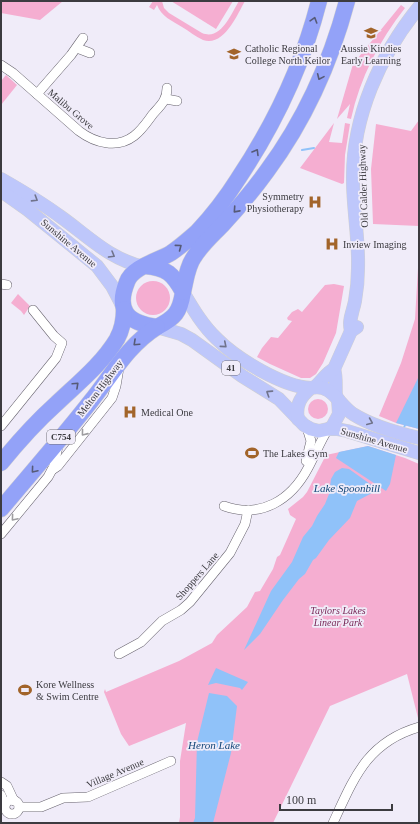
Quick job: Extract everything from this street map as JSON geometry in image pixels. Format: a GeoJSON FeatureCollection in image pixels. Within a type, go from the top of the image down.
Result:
{"type":"FeatureCollection","features":[{"type":"Feature","properties":{"kind":"highway"},"geometry":{"type":"LineString","coordinates":[[124,308],[125,288],[128,279],[145,266],[175,250],[196,232],[221,203],[249,162],[273,121],[291,83],[306,44],[319,1]]}},
{"type":"Feature","properties":{"kind":"highway"},"geometry":{"type":"LineString","coordinates":[[157,327],[170,320],[176,314],[181,304],[188,269],[194,256],[202,245],[232,215],[255,188],[275,160],[296,126],[314,91],[348,1]]}},
{"type":"Feature","properties":{"kind":"highway","name":"41"},"geometry":{"type":"LineString","coordinates":[[145,266],[159,268],[169,273],[176,279],[183,292]]}},
{"type":"Feature","properties":{"kind":"highway","name":"41"},"geometry":{"type":"LineString","coordinates":[[124,308],[127,314],[136,322],[157,327]]}},
{"type":"Feature","properties":{"kind":"highway","name":"Melton Highway"},"geometry":{"type":"LineString","coordinates":[[1,463],[38,421],[80,382],[109,351],[120,334],[124,308]]}},
{"type":"Feature","properties":{"kind":"highway","name":"Melton Highway"},"geometry":{"type":"LineString","coordinates":[[1,509],[97,394],[134,345],[157,327]]}},
{"type":"Feature","properties":{"kind":"main road","name":"Old Calder Highway"},"geometry":{"type":"LineString","coordinates":[[313,387],[323,380],[328,372],[334,369],[351,331],[357,327],[359,320],[366,252],[360,163],[364,108],[390,48],[419,7]]}},
{"type":"Feature","properties":{"kind":"main road","name":"Sunshine Avenue"},"geometry":{"type":"LineString","coordinates":[[1,179],[48,208],[109,253],[122,260],[145,266]]}},
{"type":"Feature","properties":{"kind":"main road","name":"Sunshine Avenue"},"geometry":{"type":"LineString","coordinates":[[1,191],[28,210],[97,266],[112,286],[124,308]]}},
{"type":"Feature","properties":{"kind":"main road","name":"41"},"geometry":{"type":"LineString","coordinates":[[183,292],[205,326],[230,350],[255,366],[286,382],[302,387],[323,388],[330,390],[337,398]]}},
{"type":"Feature","properties":{"kind":"main road","name":"41"},"geometry":{"type":"LineString","coordinates":[[157,327],[187,336],[242,376],[279,400],[303,423]]}},
{"type":"Feature","properties":{"kind":"main road","name":"Old Calder Highway"},"geometry":{"type":"LineString","coordinates":[[334,369],[336,375],[335,386],[337,398]]}},
{"type":"Feature","properties":{"kind":"main road"},"geometry":{"type":"LineString","coordinates":[[313,387],[303,396],[297,409],[303,423],[319,431],[328,429],[337,418],[340,407],[337,398]]}},
{"type":"Feature","properties":{"kind":"main road","name":"Sunshine Avenue"},"geometry":{"type":"LineString","coordinates":[[337,398],[353,414],[388,429],[417,438]]}},
{"type":"Feature","properties":{"kind":"main road","name":"Sunshine Avenue"},"geometry":{"type":"LineString","coordinates":[[328,429],[347,430],[405,449],[419,452]]}},
{"type":"Feature","properties":{"kind":"street"},"geometry":{"type":"LineString","coordinates":[[36,94],[77,48],[83,38]]}},
{"type":"Feature","properties":{"kind":"street"},"geometry":{"type":"LineString","coordinates":[[77,48],[90,54]]}},
{"type":"Feature","properties":{"kind":"street","name":"Malibu Grove"},"geometry":{"type":"LineString","coordinates":[[1,65],[13,73],[85,136],[95,141],[107,143],[119,142],[134,136],[144,126],[166,98],[168,88]]}},
{"type":"Feature","properties":{"kind":"street"},"geometry":{"type":"LineString","coordinates":[[166,98],[177,100]]}},
{"type":"Feature","properties":{"kind":"street"},"geometry":{"type":"LineString","coordinates":[[1,426],[56,358],[61,349],[62,344],[33,310]]}},
{"type":"Feature","properties":{"kind":"street"},"geometry":{"type":"LineString","coordinates":[[52,470],[58,466],[112,398],[116,386],[119,363]]}},
{"type":"Feature","properties":{"kind":"street"},"geometry":{"type":"LineString","coordinates":[[299,481],[311,444],[303,423]]}},
{"type":"Feature","properties":{"kind":"street"},"geometry":{"type":"LineString","coordinates":[[224,506],[245,510],[264,508],[275,504],[287,495],[308,469],[328,429]]}},
{"type":"Feature","properties":{"kind":"street"},"geometry":{"type":"LineString","coordinates":[[1,534],[46,480],[52,470],[60,438]]}},
{"type":"Feature","properties":{"kind":"street","name":"Shoppers Lane"},"geometry":{"type":"LineString","coordinates":[[119,654],[141,642],[162,621],[181,610],[190,602],[226,560],[242,530],[241,517],[245,510]]}},
{"type":"Feature","properties":{"kind":"street"},"geometry":{"type":"LineString","coordinates":[[333,823],[362,766],[381,746],[394,737],[407,730],[419,727]]}},
{"type":"Feature","properties":{"kind":"street","name":"Village Avenue"},"geometry":{"type":"LineString","coordinates":[[17,804],[41,807],[63,798],[88,796],[171,761]]}},
{"type":"Feature","properties":{"kind":"street"},"geometry":{"type":"LineString","coordinates":[[1,782],[7,786],[17,804],[18,811],[13,814],[9,814],[4,810],[1,795]]}},
{"type":"Feature","properties":{"kind":"street"},"geometry":{"type":"LineString","coordinates":[[4,810],[8,802],[17,804]]}},
{"type":"Feature","properties":{"kind":"green space"},"geometry":{"type":"Polygon","coordinates":[[[1,1],[63,1],[40,20],[1,13],[1,1]]]}},
{"type":"Feature","properties":{"kind":"green space"},"geometry":{"type":"Polygon","coordinates":[[[153,1],[162,1],[164,8],[169,13],[202,33],[209,34],[220,30],[229,19],[239,1],[245,1],[229,28],[217,39],[211,41],[200,39],[171,20],[161,12],[157,5],[154,10],[149,7],[153,1]]]}},
{"type":"Feature","properties":{"kind":"green space"},"geometry":{"type":"Polygon","coordinates":[[[171,1],[233,1],[216,29],[171,1]]]}},
{"type":"Feature","properties":{"kind":"green space"},"geometry":{"type":"Polygon","coordinates":[[[401,5],[405,8],[387,34],[372,60],[360,89],[351,119],[347,118],[350,104],[337,119],[353,64],[401,5]]]}},
{"type":"Feature","properties":{"kind":"green space"},"geometry":{"type":"Polygon","coordinates":[[[6,75],[17,85],[1,105],[1,81],[6,75]]]}},
{"type":"Feature","properties":{"kind":"green space"},"geometry":{"type":"Polygon","coordinates":[[[419,120],[419,226],[373,224],[371,169],[376,124],[411,131],[419,120]]]}},
{"type":"Feature","properties":{"kind":"green space"},"geometry":{"type":"Polygon","coordinates":[[[334,123],[329,142],[342,143],[345,123],[350,124],[345,155],[344,183],[342,184],[300,168],[334,123]]]}},
{"type":"Feature","properties":{"kind":"green space"},"geometry":{"type":"Polygon","coordinates":[[[419,251],[419,429],[396,423],[379,416],[401,363],[415,319],[419,251]]]}},
{"type":"Feature","properties":{"kind":"green space"},"geometry":{"type":"Polygon","coordinates":[[[156,281],[163,283],[168,288],[170,298],[168,308],[163,313],[150,315],[143,313],[138,308],[136,295],[138,288],[143,283],[156,281]]]}},
{"type":"Feature","properties":{"kind":"green space"},"geometry":{"type":"Polygon","coordinates":[[[334,284],[344,286],[336,333],[323,363],[316,374],[310,378],[301,378],[257,357],[271,337],[278,338],[292,321],[288,320],[287,318],[292,312],[298,309],[302,312],[325,285],[334,284]]]}},
{"type":"Feature","properties":{"kind":"green space"},"geometry":{"type":"Polygon","coordinates":[[[18,294],[30,306],[24,315],[11,303],[18,294]]]}},
{"type":"Feature","properties":{"kind":"green space"},"geometry":{"type":"Polygon","coordinates":[[[314,399],[322,399],[328,405],[328,413],[322,419],[314,419],[308,413],[308,405],[314,399]]]}},
{"type":"Feature","properties":{"kind":"green space","name":"Taylors Lakes Linear Park"},"geometry":{"type":"Polygon","coordinates":[[[368,446],[419,464],[419,718],[407,674],[330,706],[273,823],[179,823],[180,761],[186,723],[129,746],[121,734],[104,692],[105,689],[106,692],[179,661],[212,643],[217,635],[247,607],[255,592],[260,591],[273,569],[277,557],[280,555],[296,519],[290,515],[288,509],[307,492],[326,455],[368,446]]]}},
{"type":"Feature","properties":{"kind":"water"},"geometry":{"type":"Polygon","coordinates":[[[419,376],[419,429],[396,423],[419,376]]]}},
{"type":"Feature","properties":{"kind":"water"},"geometry":{"type":"Polygon","coordinates":[[[368,446],[396,455],[390,484],[386,491],[336,458],[339,452],[368,446]]]}},
{"type":"Feature","properties":{"kind":"water","name":"Lake Spoonbill"},"geometry":{"type":"Polygon","coordinates":[[[342,468],[349,469],[375,489],[372,493],[357,501],[350,518],[329,540],[313,560],[305,574],[299,579],[283,600],[260,634],[244,650],[271,591],[292,562],[303,537],[312,526],[325,504],[329,494],[331,479],[335,472],[342,468]]]}},
{"type":"Feature","properties":{"kind":"water"},"geometry":{"type":"Polygon","coordinates":[[[216,668],[248,682],[242,690],[240,688],[216,683],[208,685],[216,668]]]}},
{"type":"Feature","properties":{"kind":"water","name":"Heron Lake"},"geometry":{"type":"Polygon","coordinates":[[[209,693],[227,696],[237,706],[231,753],[213,823],[193,823],[195,818],[197,742],[209,693]]]}},
{"type":"Feature","properties":{"kind":"waterway"},"geometry":{"type":"LineString","coordinates":[[302,150],[314,148]]}},
{"type":"Feature","properties":{"kind":"waterway"},"geometry":{"type":"LineString","coordinates":[[403,430],[405,425]]}},
{"type":"Feature","properties":{"kind":"place","name":"Aussie Kindies Early Learning"},"geometry":{"type":"Point","coordinates":[371,33]}},
{"type":"Feature","properties":{"kind":"place","name":"Catholic Regional College North Keilor"},"geometry":{"type":"Point","coordinates":[234,54]}},
{"type":"Feature","properties":{"kind":"place","name":"Symmetry Physiotherapy"},"geometry":{"type":"Point","coordinates":[315,202]}},
{"type":"Feature","properties":{"kind":"place","name":"Inview Imaging"},"geometry":{"type":"Point","coordinates":[332,244]}},
{"type":"Feature","properties":{"kind":"place","name":"Medical One"},"geometry":{"type":"Point","coordinates":[130,412]}},
{"type":"Feature","properties":{"kind":"place","name":"The Lakes Gym"},"geometry":{"type":"Point","coordinates":[252,453]}},
{"type":"Feature","properties":{"kind":"place","name":"Kore Wellness & Swim Centre"},"geometry":{"type":"Point","coordinates":[25,690]}}]}
